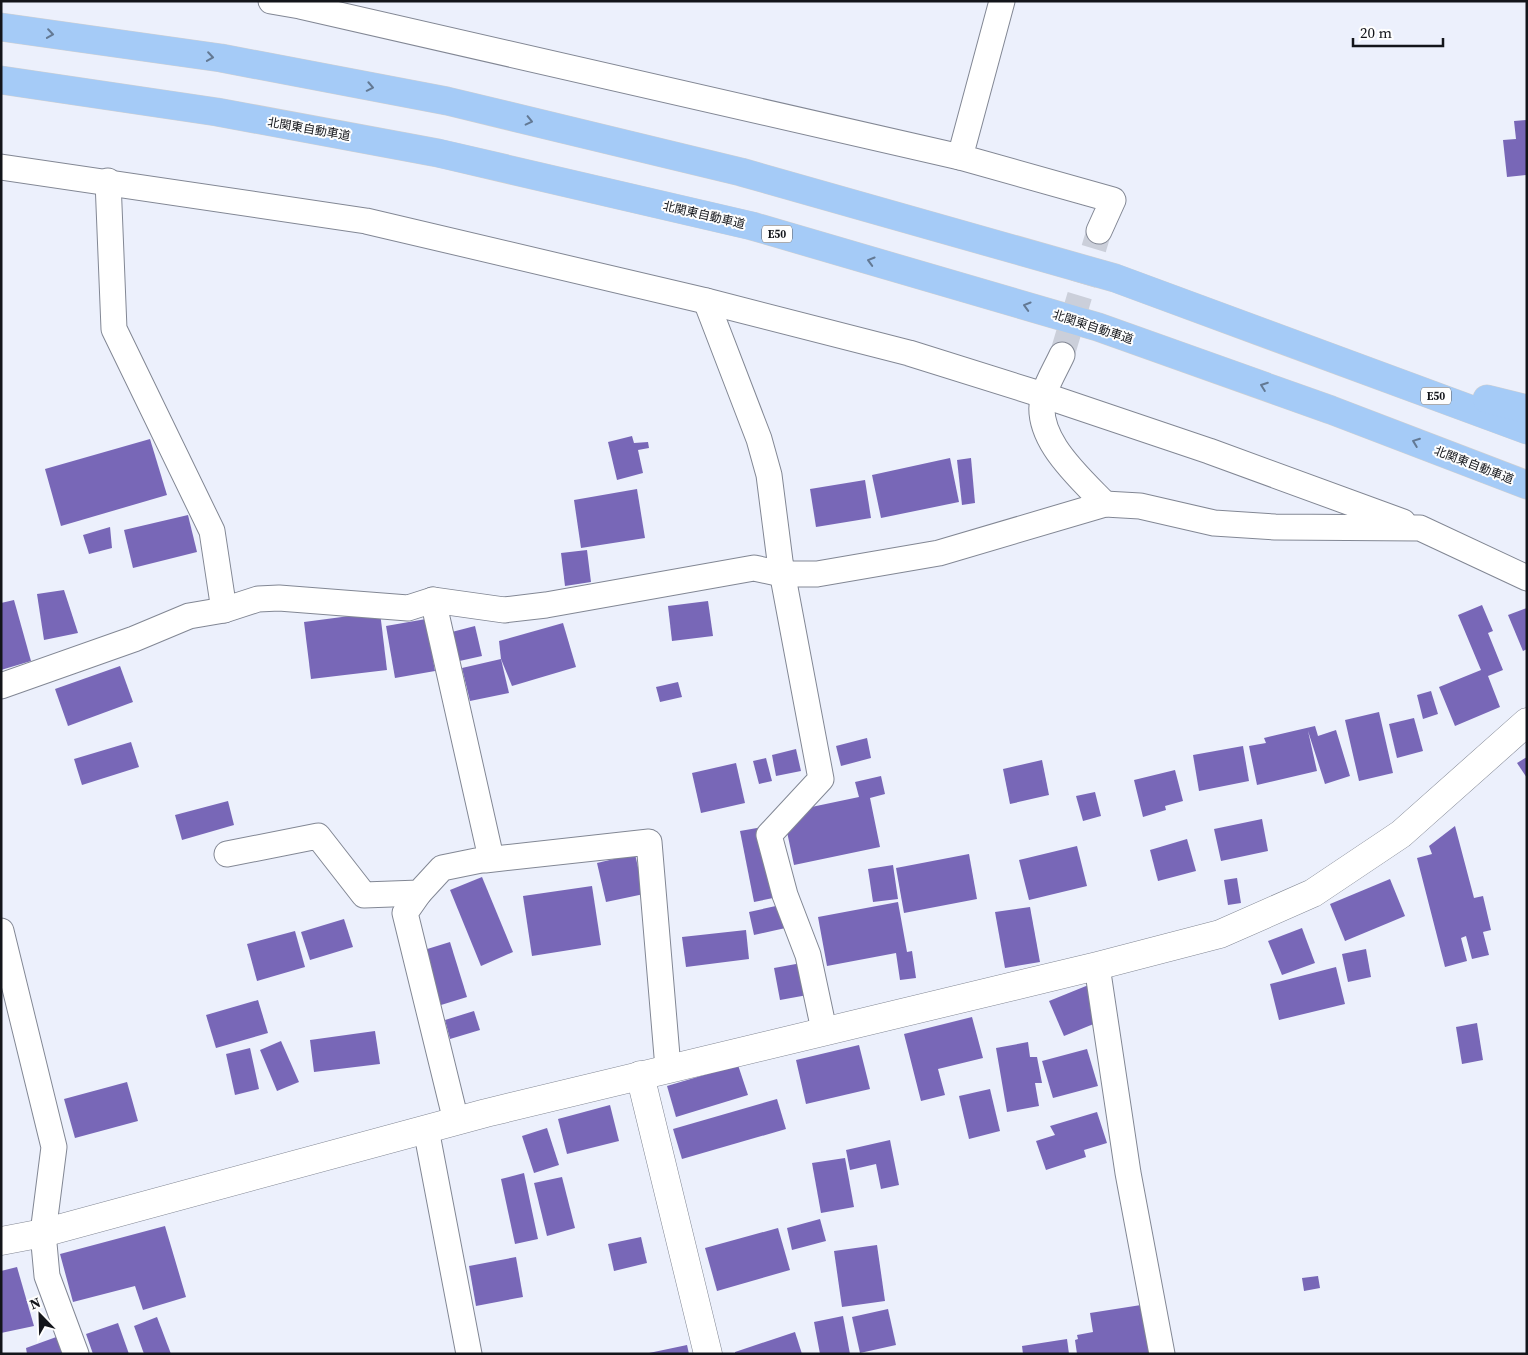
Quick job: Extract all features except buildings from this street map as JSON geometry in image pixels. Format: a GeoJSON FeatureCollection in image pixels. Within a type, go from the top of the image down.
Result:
{"type":"FeatureCollection","features":[{"type":"Feature","properties":{"kind":"highway","name":"E50"},"geometry":{"type":"LineString","coordinates":[[1,27],[221,58],[448,101],[741,172],[1115,278],[1527,430]]}},
{"type":"Feature","properties":{"kind":"highway","name":"北関東自動車道"},"geometry":{"type":"LineString","coordinates":[[1,80],[217,112],[438,153],[752,226],[1098,327],[1331,410],[1527,485]]}},
{"type":"Feature","properties":{"kind":"highway"},"geometry":{"type":"LineString","coordinates":[[1345,362],[1527,409]]}},
{"type":"Feature","properties":{"kind":"street"},"geometry":{"type":"LineString","coordinates":[[270,1],[298,3],[960,157],[1113,200],[1099,231]]}},
{"type":"Feature","properties":{"kind":"street"},"geometry":{"type":"LineString","coordinates":[[960,157],[1002,1]]}},
{"type":"Feature","properties":{"kind":"street"},"geometry":{"type":"LineString","coordinates":[[1,166],[366,221],[706,301],[909,353],[1043,395],[1209,451],[1420,528],[1527,578]]}},
{"type":"Feature","properties":{"kind":"street"},"geometry":{"type":"LineString","coordinates":[[108,181],[114,329],[212,531],[224,610]]}},
{"type":"Feature","properties":{"kind":"street"},"geometry":{"type":"LineString","coordinates":[[706,301],[759,439],[769,475],[782,574],[821,779],[769,834],[785,895],[808,955],[824,1030]]}},
{"type":"Feature","properties":{"kind":"street"},"geometry":{"type":"LineString","coordinates":[[1062,355],[1043,395],[1044,424],[1061,459],[1105,504]]}},
{"type":"Feature","properties":{"kind":"street"},"geometry":{"type":"LineString","coordinates":[[1,686],[134,639],[189,616],[224,610],[258,599],[279,598],[408,608],[434,600],[504,610],[546,605],[754,568],[782,574],[817,574],[939,553],[1105,504],[1140,506],[1214,523],[1275,527],[1420,528]]}},
{"type":"Feature","properties":{"kind":"street"},"geometry":{"type":"LineString","coordinates":[[434,600],[491,858],[485,860]]}},
{"type":"Feature","properties":{"kind":"street"},"geometry":{"type":"LineString","coordinates":[[1,1241],[43,1233],[456,1121],[824,1030],[1097,966],[1220,934],[1312,893],[1401,834],[1527,722]]}},
{"type":"Feature","properties":{"kind":"street"},"geometry":{"type":"LineString","coordinates":[[227,854],[318,836],[364,895],[419,893]]}},
{"type":"Feature","properties":{"kind":"street"},"geometry":{"type":"LineString","coordinates":[[456,1121],[405,914],[419,893],[442,868],[485,860],[649,842],[668,1068]]}},
{"type":"Feature","properties":{"kind":"street"},"geometry":{"type":"LineString","coordinates":[[1,931],[54,1147],[43,1233],[47,1276],[76,1354]]}},
{"type":"Feature","properties":{"kind":"street"},"geometry":{"type":"LineString","coordinates":[[1097,966],[1128,1173],[1162,1354]]}},
{"type":"Feature","properties":{"kind":"street"},"geometry":{"type":"LineString","coordinates":[[640,1075],[708,1354]]}},
{"type":"Feature","properties":{"kind":"street"},"geometry":{"type":"LineString","coordinates":[[426,1129],[469,1354]]}},
{"type":"Feature","properties":{"kind":"tunnel"},"geometry":{"type":"LineString","coordinates":[[1062,355],[1099,231]]}}]}
